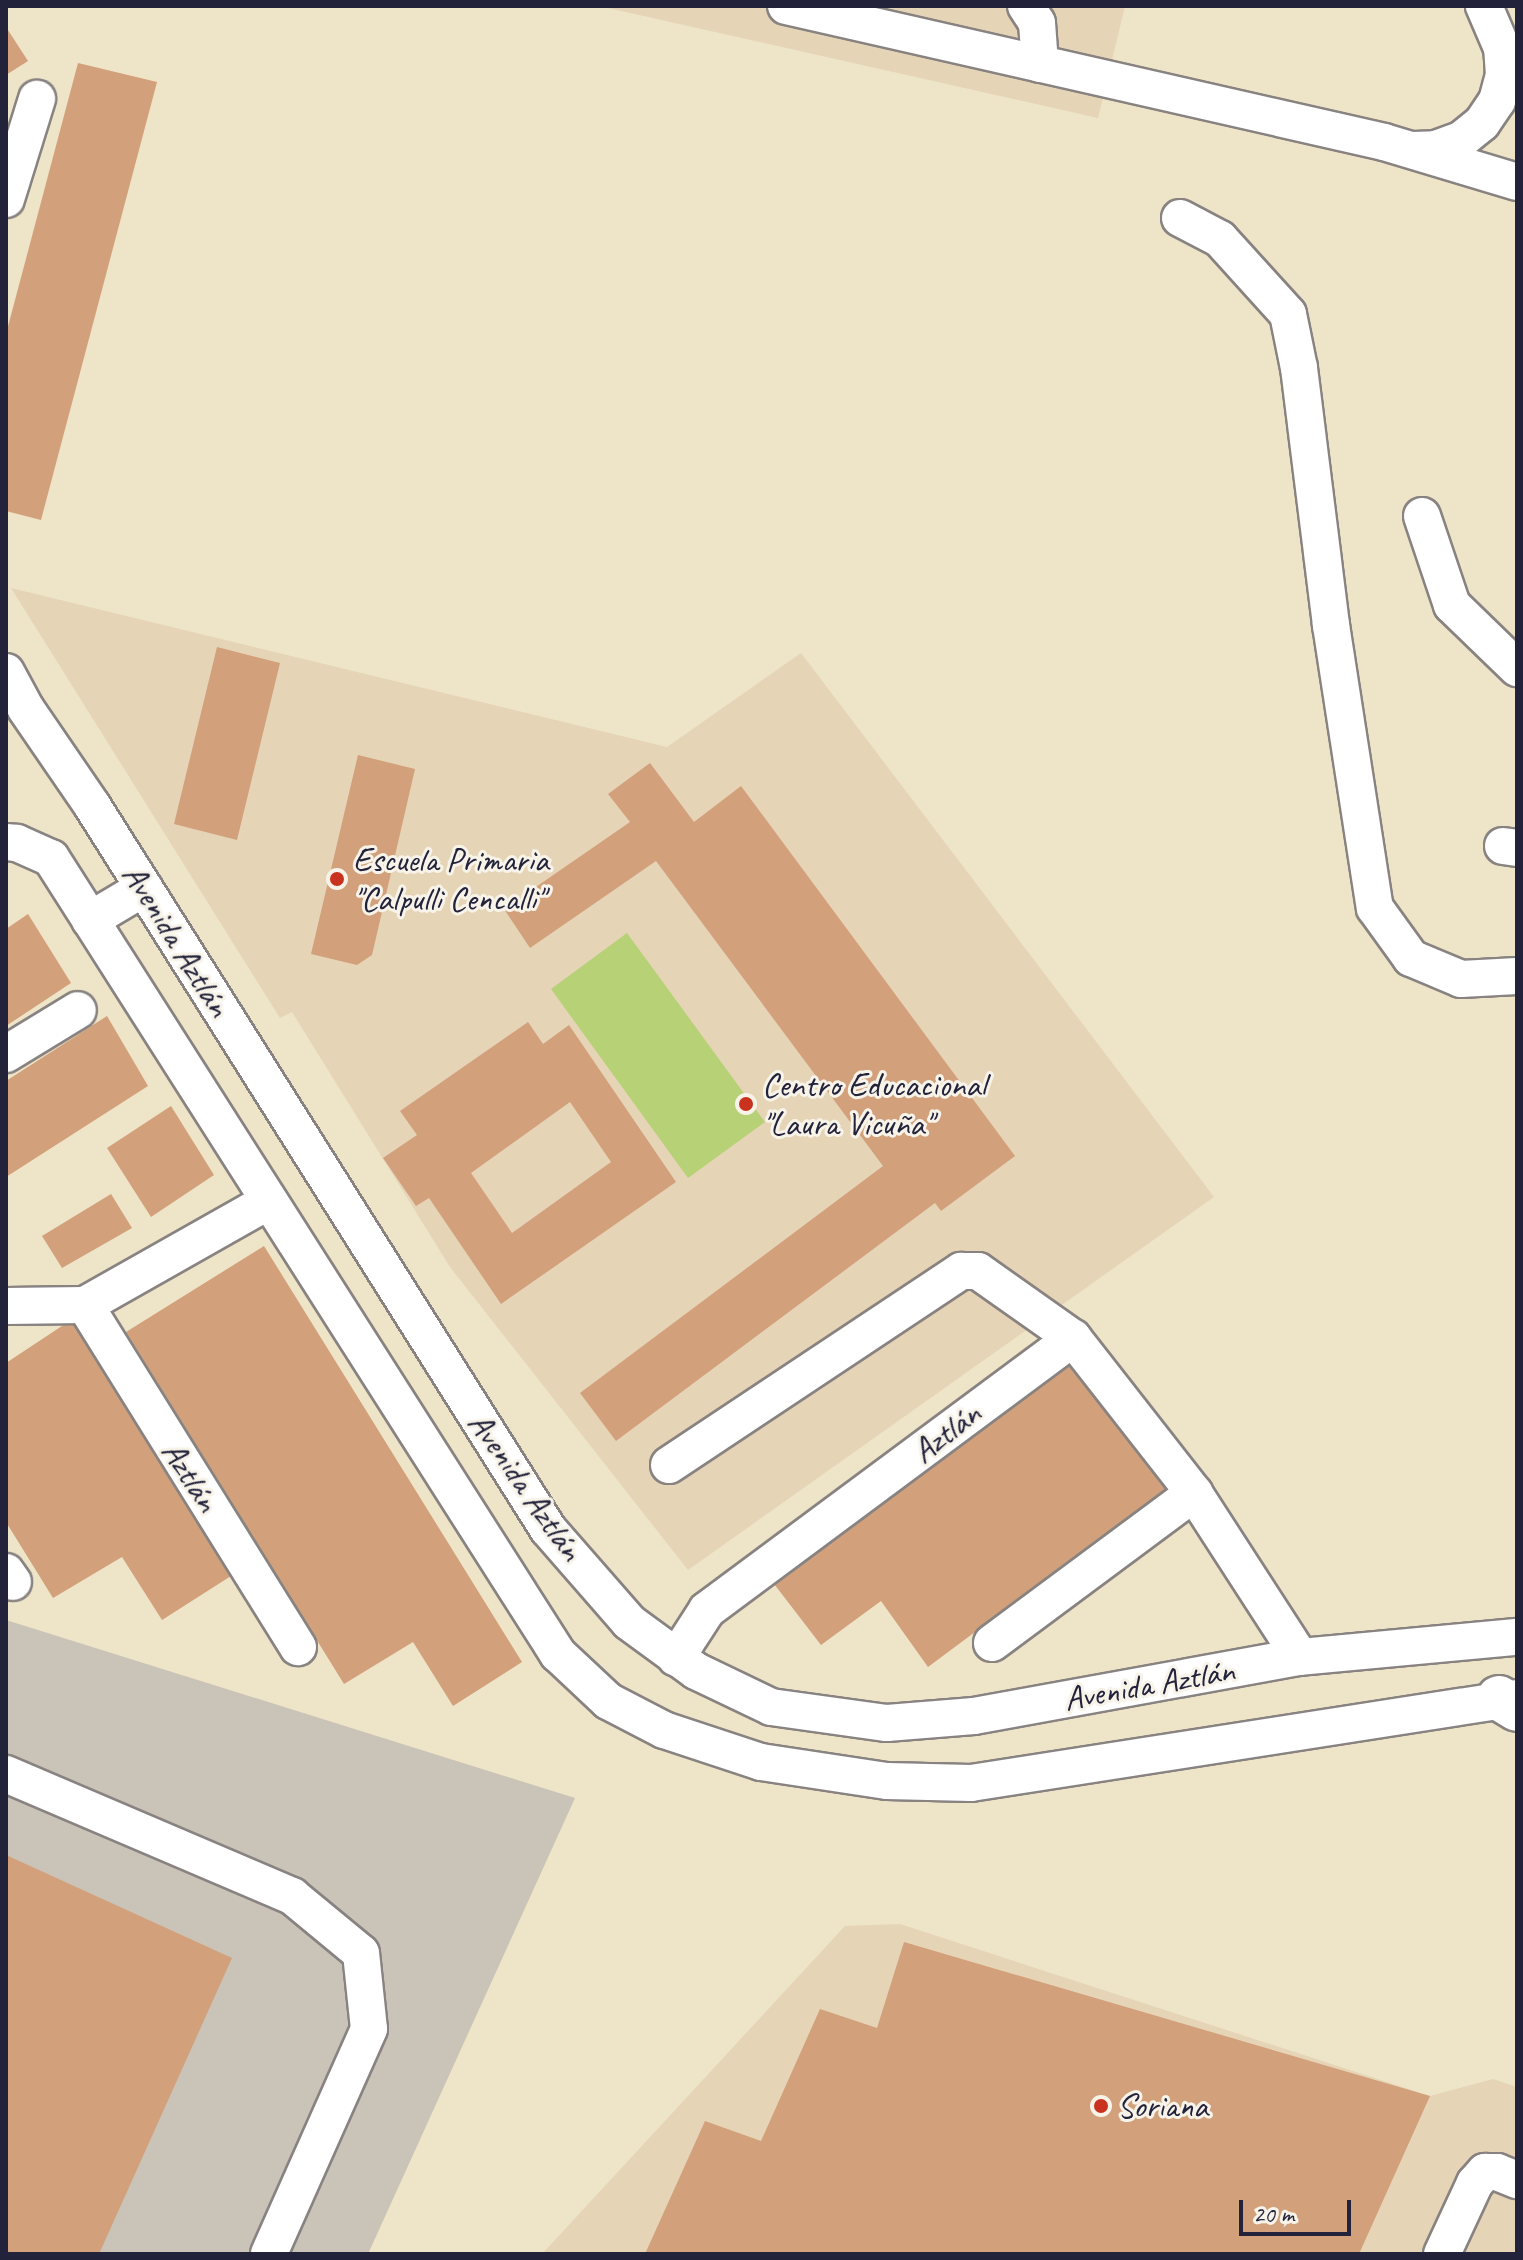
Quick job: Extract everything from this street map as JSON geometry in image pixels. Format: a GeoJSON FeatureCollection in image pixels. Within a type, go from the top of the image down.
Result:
{"type":"FeatureCollection","features":[{"type":"Feature","properties":{"kind":"street"},"geometry":{"type":"LineString","coordinates":[[786,6],[1409,150],[1517,182]]}},
{"type":"Feature","properties":{"kind":"street"},"geometry":{"type":"LineString","coordinates":[[1026,6],[1037,23],[1040,64]]}},
{"type":"Feature","properties":{"kind":"street"},"geometry":{"type":"LineString","coordinates":[[1409,150],[1436,149],[1461,140],[1482,123],[1497,101],[1503,61],[1498,24]]}},
{"type":"Feature","properties":{"kind":"street"},"geometry":{"type":"LineString","coordinates":[[6,199],[37,99]]}},
{"type":"Feature","properties":{"kind":"street"},"geometry":{"type":"LineString","coordinates":[[1180,218],[1220,239],[1288,314],[1299,368],[1331,625],[1375,908],[1411,958],[1461,979],[1517,976]]}},
{"type":"Feature","properties":{"kind":"street"},"geometry":{"type":"LineString","coordinates":[[1422,516],[1452,605],[1517,668]]}},
{"type":"Feature","properties":{"kind":"street","name":"Avenida Aztlán"},"geometry":{"type":"LineString","coordinates":[[6,672],[16,716],[144,888],[548,1529],[629,1622],[696,1671],[771,1707],[887,1723],[974,1716],[1300,1657],[1505,1638]]}},
{"type":"Feature","properties":{"kind":"street","name":"Avenida Aztlán"},"geometry":{"type":"LineString","coordinates":[[6,842],[17,843],[51,858],[558,1654],[608,1701],[664,1730],[761,1762],[887,1781],[971,1783],[1511,1702]]}},
{"type":"Feature","properties":{"kind":"street"},"geometry":{"type":"LineString","coordinates":[[90,920],[144,888]]}},
{"type":"Feature","properties":{"kind":"street"},"geometry":{"type":"LineString","coordinates":[[6,1054],[78,1010]]}},
{"type":"Feature","properties":{"kind":"street"},"geometry":{"type":"LineString","coordinates":[[6,1306],[85,1305],[269,1201]]}},
{"type":"Feature","properties":{"kind":"street"},"geometry":{"type":"LineString","coordinates":[[669,1465],[961,1271],[978,1271],[1073,1338],[1194,1493],[1300,1657]]}},
{"type":"Feature","properties":{"kind":"street","name":"Aztlán"},"geometry":{"type":"LineString","coordinates":[[85,1305],[298,1647]]}},
{"type":"Feature","properties":{"kind":"street","name":"Aztlán"},"geometry":{"type":"LineString","coordinates":[[676,1658],[707,1610],[1073,1338]]}},
{"type":"Feature","properties":{"kind":"street"},"geometry":{"type":"LineString","coordinates":[[992,1643],[1194,1493]]}},
{"type":"Feature","properties":{"kind":"street"},"geometry":{"type":"LineString","coordinates":[[1505,1638],[1511,1702]]}},
{"type":"Feature","properties":{"kind":"street"},"geometry":{"type":"LineString","coordinates":[[6,1774],[292,1896],[361,1953],[369,2029],[269,2254]]}},
{"type":"Feature","properties":{"kind":"street"},"geometry":{"type":"LineString","coordinates":[[1447,2253],[1475,2183],[1485,2172],[1497,2172],[1517,2180]]}},
{"type":"Feature","properties":{"kind":"shaded area"},"geometry":{"type":"Polygon","coordinates":[[[599,6],[1125,6],[1098,118],[599,6]]]}},
{"type":"Feature","properties":{"kind":"shaded area","name":"Centro Educacional \"Laura Vicuña\""},"geometry":{"type":"Polygon","coordinates":[[[11,588],[667,747],[801,653],[1214,1197],[688,1570],[450,1267],[292,1012],[280,1018],[11,588]]]}},
{"type":"Feature","properties":{"kind":"shaded area"},"geometry":{"type":"Polygon","coordinates":[[[6,1620],[575,1798],[368,2254],[6,2254],[6,1620]]]}},
{"type":"Feature","properties":{"kind":"shaded area","name":"Soriana"},"geometry":{"type":"Polygon","coordinates":[[[900,1924],[1430,2096],[1493,2079],[1517,2087],[1517,2254],[542,2254],[845,1926],[900,1924]]]}},
{"type":"Feature","properties":{"kind":"green space"},"geometry":{"type":"Polygon","coordinates":[[[627,933],[765,1122],[688,1178],[551,989],[627,933]]]}},
{"type":"Feature","properties":{"kind":"building"},"geometry":{"type":"Polygon","coordinates":[[[6,27],[28,61],[6,75],[6,27]]]}},
{"type":"Feature","properties":{"kind":"building"},"geometry":{"type":"Polygon","coordinates":[[[78,63],[157,82],[41,520],[6,511],[6,334],[78,63]]]}},
{"type":"Feature","properties":{"kind":"building"},"geometry":{"type":"Polygon","coordinates":[[[217,647],[280,663],[237,840],[174,824],[217,647]]]}},
{"type":"Feature","properties":{"kind":"building"},"geometry":{"type":"Polygon","coordinates":[[[358,755],[415,769],[372,955],[357,965],[311,954],[358,755]]]}},
{"type":"Feature","properties":{"kind":"building"},"geometry":{"type":"Polygon","coordinates":[[[650,763],[694,822],[741,786],[1015,1156],[941,1211],[935,1203],[616,1441],[580,1393],[883,1166],[656,861],[530,948],[504,909],[630,822],[608,794],[650,763]]]}},
{"type":"Feature","properties":{"kind":"building"},"geometry":{"type":"Polygon","coordinates":[[[28,914],[71,983],[6,1026],[6,929],[28,914]]]}},
{"type":"Feature","properties":{"kind":"building"},"geometry":{"type":"Polygon","coordinates":[[[107,1016],[148,1086],[6,1177],[6,1081],[107,1016]]]}},
{"type":"Feature","properties":{"kind":"building"},"geometry":{"type":"Polygon","coordinates":[[[528,1022],[543,1044],[569,1025],[676,1182],[501,1304],[429,1198],[416,1206],[383,1158],[417,1135],[400,1111],[528,1022]],[[570,1102],[471,1173],[512,1233],[611,1162],[570,1102]]]}},
{"type":"Feature","properties":{"kind":"building"},"geometry":{"type":"Polygon","coordinates":[[[171,1106],[214,1175],[151,1217],[107,1148],[171,1106]]]}},
{"type":"Feature","properties":{"kind":"building"},"geometry":{"type":"Polygon","coordinates":[[[111,1194],[132,1228],[62,1268],[42,1236],[111,1194]]]}},
{"type":"Feature","properties":{"kind":"building"},"geometry":{"type":"Polygon","coordinates":[[[264,1246],[522,1662],[453,1706],[413,1642],[344,1684],[126,1332],[264,1246]]]}},
{"type":"Feature","properties":{"kind":"building"},"geometry":{"type":"Polygon","coordinates":[[[71,1320],[231,1576],[162,1620],[122,1557],[53,1598],[6,1522],[6,1363],[71,1320]]]}},
{"type":"Feature","properties":{"kind":"building"},"geometry":{"type":"Polygon","coordinates":[[[1072,1356],[1168,1488],[928,1667],[881,1601],[821,1645],[771,1580],[1072,1356]]]}},
{"type":"Feature","properties":{"kind":"building"},"geometry":{"type":"Polygon","coordinates":[[[6,1855],[232,1958],[99,2254],[6,2254],[6,1855]]]}},
{"type":"Feature","properties":{"kind":"building","name":"Soriana"},"geometry":{"type":"Polygon","coordinates":[[[904,1942],[1430,2096],[1359,2254],[645,2254],[705,2121],[761,2141],[820,2009],[877,2028],[904,1942]]]}},
{"type":"Feature","properties":{"kind":"place","name":"Escuela Primaria \"Calpulli Cencalli\""},"geometry":{"type":"Point","coordinates":[337,879]}},
{"type":"Feature","properties":{"kind":"place","name":"Centro Educacional \"Laura Vicuña\""},"geometry":{"type":"Point","coordinates":[746,1104]}},
{"type":"Feature","properties":{"kind":"place","name":"Soriana"},"geometry":{"type":"Point","coordinates":[1101,2106]}}]}
